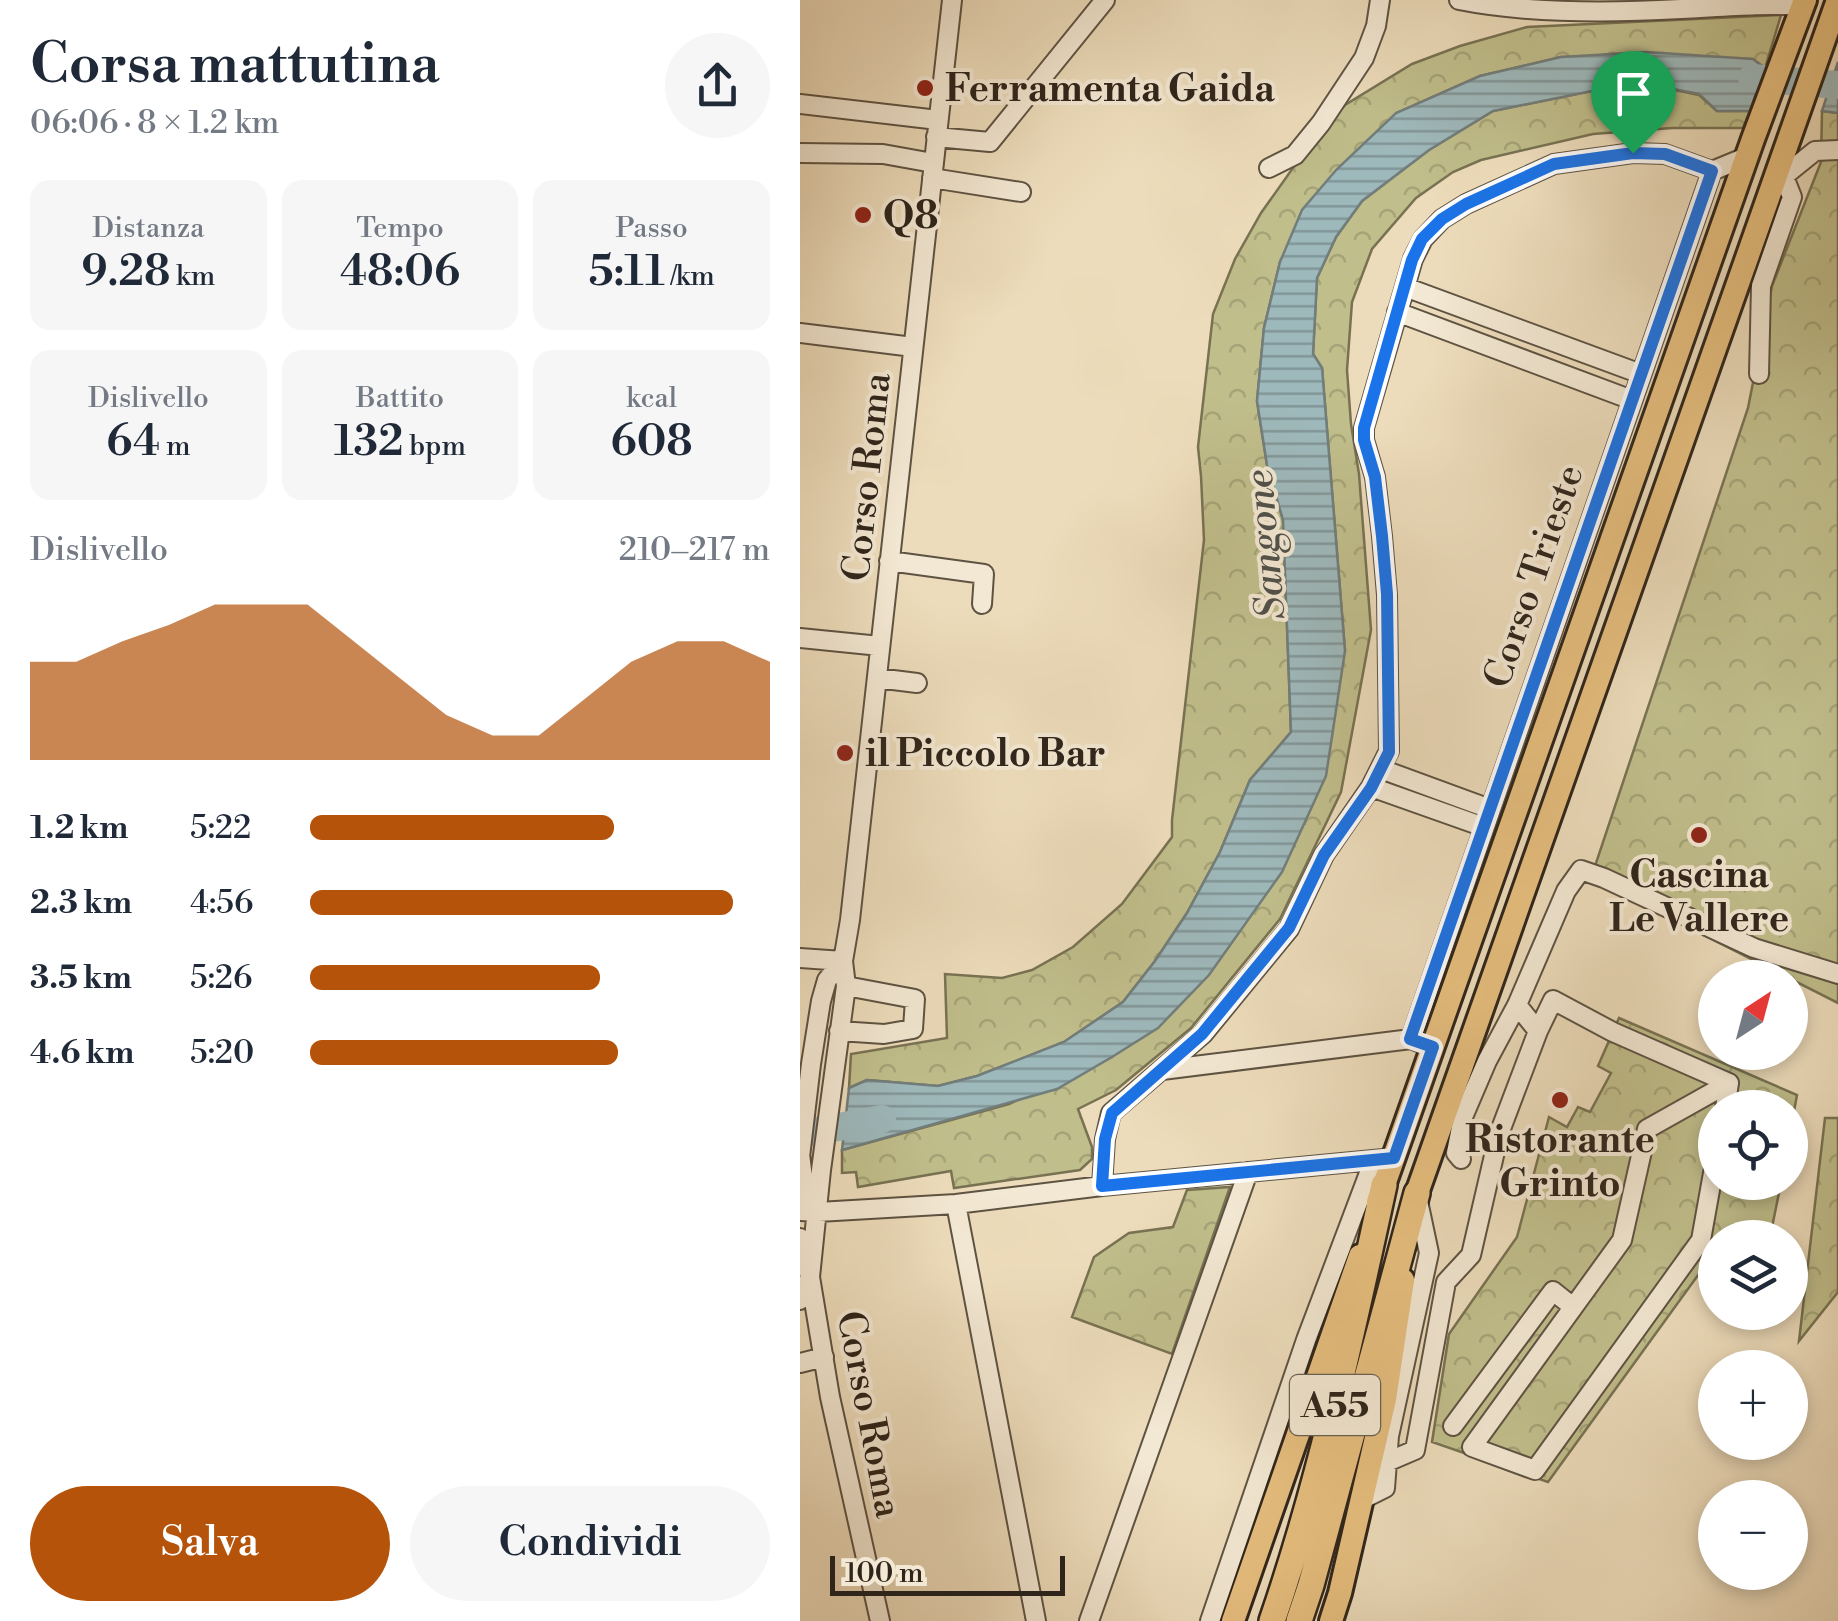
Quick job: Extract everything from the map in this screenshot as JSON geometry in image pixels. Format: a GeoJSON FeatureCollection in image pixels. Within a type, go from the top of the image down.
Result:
{"type":"FeatureCollection","features":[{"type":"Feature","properties":{"kind":"highway","name":"A55"},"geometry":{"type":"LineString","coordinates":[[1272,1621],[1341,1383],[1384,1185]]}},
{"type":"Feature","properties":{"kind":"highway","name":"A55"},"geometry":{"type":"LineString","coordinates":[[1298,1621],[1311,1586],[1416,1193]]}},
{"type":"Feature","properties":{"kind":"main road"},"geometry":{"type":"LineString","coordinates":[[1331,1621],[1385,1399],[1416,1193],[1838,0]]}},
{"type":"Feature","properties":{"kind":"main road","name":"Corso Trieste"},"geometry":{"type":"LineString","coordinates":[[1233,1621],[1384,1185],[1384,1159],[1422,1043],[1804,3]]}},
{"type":"Feature","properties":{"kind":"street","name":"Corso Roma"},"geometry":{"type":"LineString","coordinates":[[809,1212],[821,1170],[846,986],[843,962],[952,0]]}},
{"type":"Feature","properties":{"kind":"street"},"geometry":{"type":"LineString","coordinates":[[800,104],[937,128],[990,142],[1106,0]]}},
{"type":"Feature","properties":{"kind":"street"},"geometry":{"type":"LineString","coordinates":[[1269,168],[1295,156],[1364,58],[1376,26],[1380,0]]}},
{"type":"Feature","properties":{"kind":"street"},"geometry":{"type":"LineString","coordinates":[[1460,0],[1522,9],[1804,3]]}},
{"type":"Feature","properties":{"kind":"street"},"geometry":{"type":"LineString","coordinates":[[1102,1186],[1105,1139],[1112,1113],[1202,1034],[1289,928],[1324,855],[1371,788],[1389,752],[1387,594],[1375,477],[1364,428],[1412,260],[1422,239],[1442,219],[1466,204],[1554,164],[1633,153],[1665,154],[1712,171],[1750,148]]}},
{"type":"Feature","properties":{"kind":"street"},"geometry":{"type":"LineString","coordinates":[[1759,374],[1761,286],[1792,197],[1782,163],[1815,152],[1838,150]]}},
{"type":"Feature","properties":{"kind":"street"},"geometry":{"type":"LineString","coordinates":[[800,153],[883,154],[1021,192]]}},
{"type":"Feature","properties":{"kind":"street","name":"Corso Trieste"},"geometry":{"type":"LineString","coordinates":[[1422,1043],[1487,818],[1712,171]]}},
{"type":"Feature","properties":{"kind":"street"},"geometry":{"type":"LineString","coordinates":[[1405,287],[1641,374]]}},
{"type":"Feature","properties":{"kind":"street"},"geometry":{"type":"LineString","coordinates":[[1398,312],[1632,400]]}},
{"type":"Feature","properties":{"kind":"street"},"geometry":{"type":"LineString","coordinates":[[800,333],[913,347]]}},
{"type":"Feature","properties":{"kind":"street"},"geometry":{"type":"LineString","coordinates":[[890,561],[984,574],[982,604]]}},
{"type":"Feature","properties":{"kind":"street"},"geometry":{"type":"LineString","coordinates":[[800,638],[880,646]]}},
{"type":"Feature","properties":{"kind":"street"},"geometry":{"type":"LineString","coordinates":[[877,678],[917,684]]}},
{"type":"Feature","properties":{"kind":"street"},"geometry":{"type":"LineString","coordinates":[[1381,769],[1487,818]]}},
{"type":"Feature","properties":{"kind":"street"},"geometry":{"type":"LineString","coordinates":[[1371,788],[1487,818]]}},
{"type":"Feature","properties":{"kind":"street"},"geometry":{"type":"LineString","coordinates":[[1462,1159],[1456,1154],[1463,1118],[1566,891],[1581,870],[1754,948],[1838,974]]}},
{"type":"Feature","properties":{"kind":"street"},"geometry":{"type":"LineString","coordinates":[[800,958],[843,962]]}},
{"type":"Feature","properties":{"kind":"street","name":"Corso Roma"},"geometry":{"type":"LineString","coordinates":[[810,1278],[809,1212],[800,1155],[816,1029],[827,980],[843,962]]}},
{"type":"Feature","properties":{"kind":"street"},"geometry":{"type":"LineString","coordinates":[[839,1031],[884,1034],[913,1030],[914,999],[846,986]]}},
{"type":"Feature","properties":{"kind":"street"},"geometry":{"type":"LineString","coordinates":[[1387,1462],[1415,1450],[1446,1282],[1471,1255],[1498,1134],[1554,1000],[1613,1032],[1729,1083]]}},
{"type":"Feature","properties":{"kind":"street"},"geometry":{"type":"LineString","coordinates":[[1462,1064],[1516,1005]]}},
{"type":"Feature","properties":{"kind":"street"},"geometry":{"type":"LineString","coordinates":[[1516,1005],[1538,1031]]}},
{"type":"Feature","properties":{"kind":"street"},"geometry":{"type":"LineString","coordinates":[[1162,1070],[1422,1043]]}},
{"type":"Feature","properties":{"kind":"street"},"geometry":{"type":"LineString","coordinates":[[1728,1090],[1729,1083]]}},
{"type":"Feature","properties":{"kind":"street"},"geometry":{"type":"LineString","coordinates":[[1708,1200],[1701,1240],[1534,1470],[1472,1447],[1622,1240],[1647,1129],[1729,1083]]}},
{"type":"Feature","properties":{"kind":"street"},"geometry":{"type":"LineString","coordinates":[[809,1212],[956,1204],[1384,1159],[1300,1357],[1210,1621]]}},
{"type":"Feature","properties":{"kind":"street"},"geometry":{"type":"LineString","coordinates":[[1089,1621],[1248,1172]]}},
{"type":"Feature","properties":{"kind":"street"},"geometry":{"type":"LineString","coordinates":[[1362,1500],[1385,1488],[1389,1436],[1429,1253],[1416,1193]]}},
{"type":"Feature","properties":{"kind":"street"},"geometry":{"type":"LineString","coordinates":[[956,1204],[1036,1621]]}},
{"type":"Feature","properties":{"kind":"street","name":"Corso Roma"},"geometry":{"type":"LineString","coordinates":[[800,1238],[880,1621]]}},
{"type":"Feature","properties":{"kind":"street"},"geometry":{"type":"LineString","coordinates":[[800,1300],[810,1278]]}},
{"type":"Feature","properties":{"kind":"street"},"geometry":{"type":"LineString","coordinates":[[1453,1426],[1553,1291],[1574,1307]]}},
{"type":"Feature","properties":{"kind":"street"},"geometry":{"type":"LineString","coordinates":[[800,1363],[824,1357]]}},
{"type":"Feature","properties":{"kind":"green space"},"geometry":{"type":"Polygon","coordinates":[[[1781,15],[1765,68],[1752,59],[1561,57],[1480,76],[1397,113],[1280,262],[1264,328],[1257,401],[1267,465],[1283,520],[1291,732],[1250,780],[1220,852],[1187,913],[1123,1002],[1064,1042],[977,1076],[938,1086],[867,1080],[849,1088],[851,1054],[947,1038],[945,974],[1002,978],[1032,970],[1073,947],[1122,904],[1172,837],[1204,540],[1198,447],[1213,314],[1235,259],[1261,213],[1345,105],[1412,64],[1527,27],[1781,15]]]}},
{"type":"Feature","properties":{"kind":"green space"},"geometry":{"type":"Polygon","coordinates":[[[1636,82],[1699,95],[1717,111],[1750,111],[1743,128],[1593,134],[1481,160],[1453,172],[1416,198],[1372,249],[1352,302],[1347,370],[1371,630],[1341,792],[1280,919],[1191,1028],[1116,1090],[1078,1109],[1092,1147],[1092,1159],[1080,1170],[954,1188],[951,1171],[858,1187],[856,1172],[842,1173],[842,1150],[1009,1104],[1112,1057],[1345,651],[1322,368],[1313,354],[1317,278],[1336,237],[1362,201],[1429,150],[1493,111],[1636,82]]]}},
{"type":"Feature","properties":{"kind":"green space"},"geometry":{"type":"Polygon","coordinates":[[[1822,111],[1838,113],[1838,1003],[1808,988],[1808,960],[1753,960],[1591,878],[1748,408],[1772,286],[1821,162],[1822,111]]]}},
{"type":"Feature","properties":{"kind":"green space"},"geometry":{"type":"Polygon","coordinates":[[[1619,1018],[1698,1052],[1698,1070],[1739,1070],[1785,1090],[1698,1090],[1698,1200],[1778,1200],[1773,1220],[1698,1220],[1698,1275],[1548,1482],[1432,1442],[1449,1334],[1517,1237],[1549,1117],[1567,1127],[1578,1107],[1590,1112],[1611,1073],[1598,1066],[1619,1018]]]}},
{"type":"Feature","properties":{"kind":"green space"},"geometry":{"type":"Polygon","coordinates":[[[1825,1118],[1838,1118],[1838,1292],[1808,1330],[1808,1264],[1825,1118]]]}},
{"type":"Feature","properties":{"kind":"green space"},"geometry":{"type":"Polygon","coordinates":[[[1230,1187],[1172,1354],[1072,1317],[1094,1257],[1129,1233],[1173,1227],[1187,1190],[1230,1187]]]}},
{"type":"Feature","properties":{"kind":"water"},"geometry":{"type":"Polygon","coordinates":[[[1646,52],[1753,59],[1765,68],[1750,111],[1717,111],[1699,94],[1636,82],[1493,111],[1429,150],[1362,201],[1336,237],[1317,278],[1313,354],[1322,368],[1345,651],[1326,776],[1282,872],[1209,975],[1158,1028],[1057,1089],[842,1150],[849,1088],[867,1080],[938,1086],[977,1076],[1064,1042],[1123,1002],[1187,913],[1220,852],[1250,780],[1291,732],[1283,520],[1267,465],[1257,401],[1264,328],[1280,262],[1302,210],[1337,169],[1396,113],[1480,76],[1561,57],[1646,52]]]}},
{"type":"Feature","properties":{"kind":"water"},"geometry":{"type":"Polygon","coordinates":[[[1838,62],[1838,113],[1822,111],[1838,62]]]}},
{"type":"Feature","properties":{"kind":"waterway","name":"Sangone"},"geometry":{"type":"LineString","coordinates":[[1752,78],[1838,85]]}},
{"type":"Feature","properties":{"kind":"waterway","name":"Sangone"},"geometry":{"type":"LineString","coordinates":[[800,1134],[882,1119]]}},
{"type":"Feature","properties":{"kind":"place","name":"Ferramenta Gaida"},"geometry":{"type":"Point","coordinates":[925,88]}},
{"type":"Feature","properties":{"kind":"place","name":"Q8"},"geometry":{"type":"Point","coordinates":[863,215]}},
{"type":"Feature","properties":{"kind":"place","name":"il Piccolo Bar"},"geometry":{"type":"Point","coordinates":[845,753]}},
{"type":"Feature","properties":{"kind":"place","name":"Cascina Le Vallere"},"geometry":{"type":"Point","coordinates":[1699,835]}},
{"type":"Feature","properties":{"kind":"place","name":"Ristorante Grinto"},"geometry":{"type":"Point","coordinates":[1560,1100]}},
{"type":"Feature","properties":{"kind":"route"},"geometry":{"type":"LineString","coordinates":[[1633,153],[1665,154],[1712,171],[1410,1039],[1433,1047],[1394,1158],[1102,1186],[1105,1139],[1112,1113],[1202,1034],[1289,928],[1324,855],[1371,788],[1389,752],[1387,594],[1375,477],[1364,428],[1412,260],[1422,239],[1442,219],[1466,204],[1554,164],[1633,153]]}}]}
